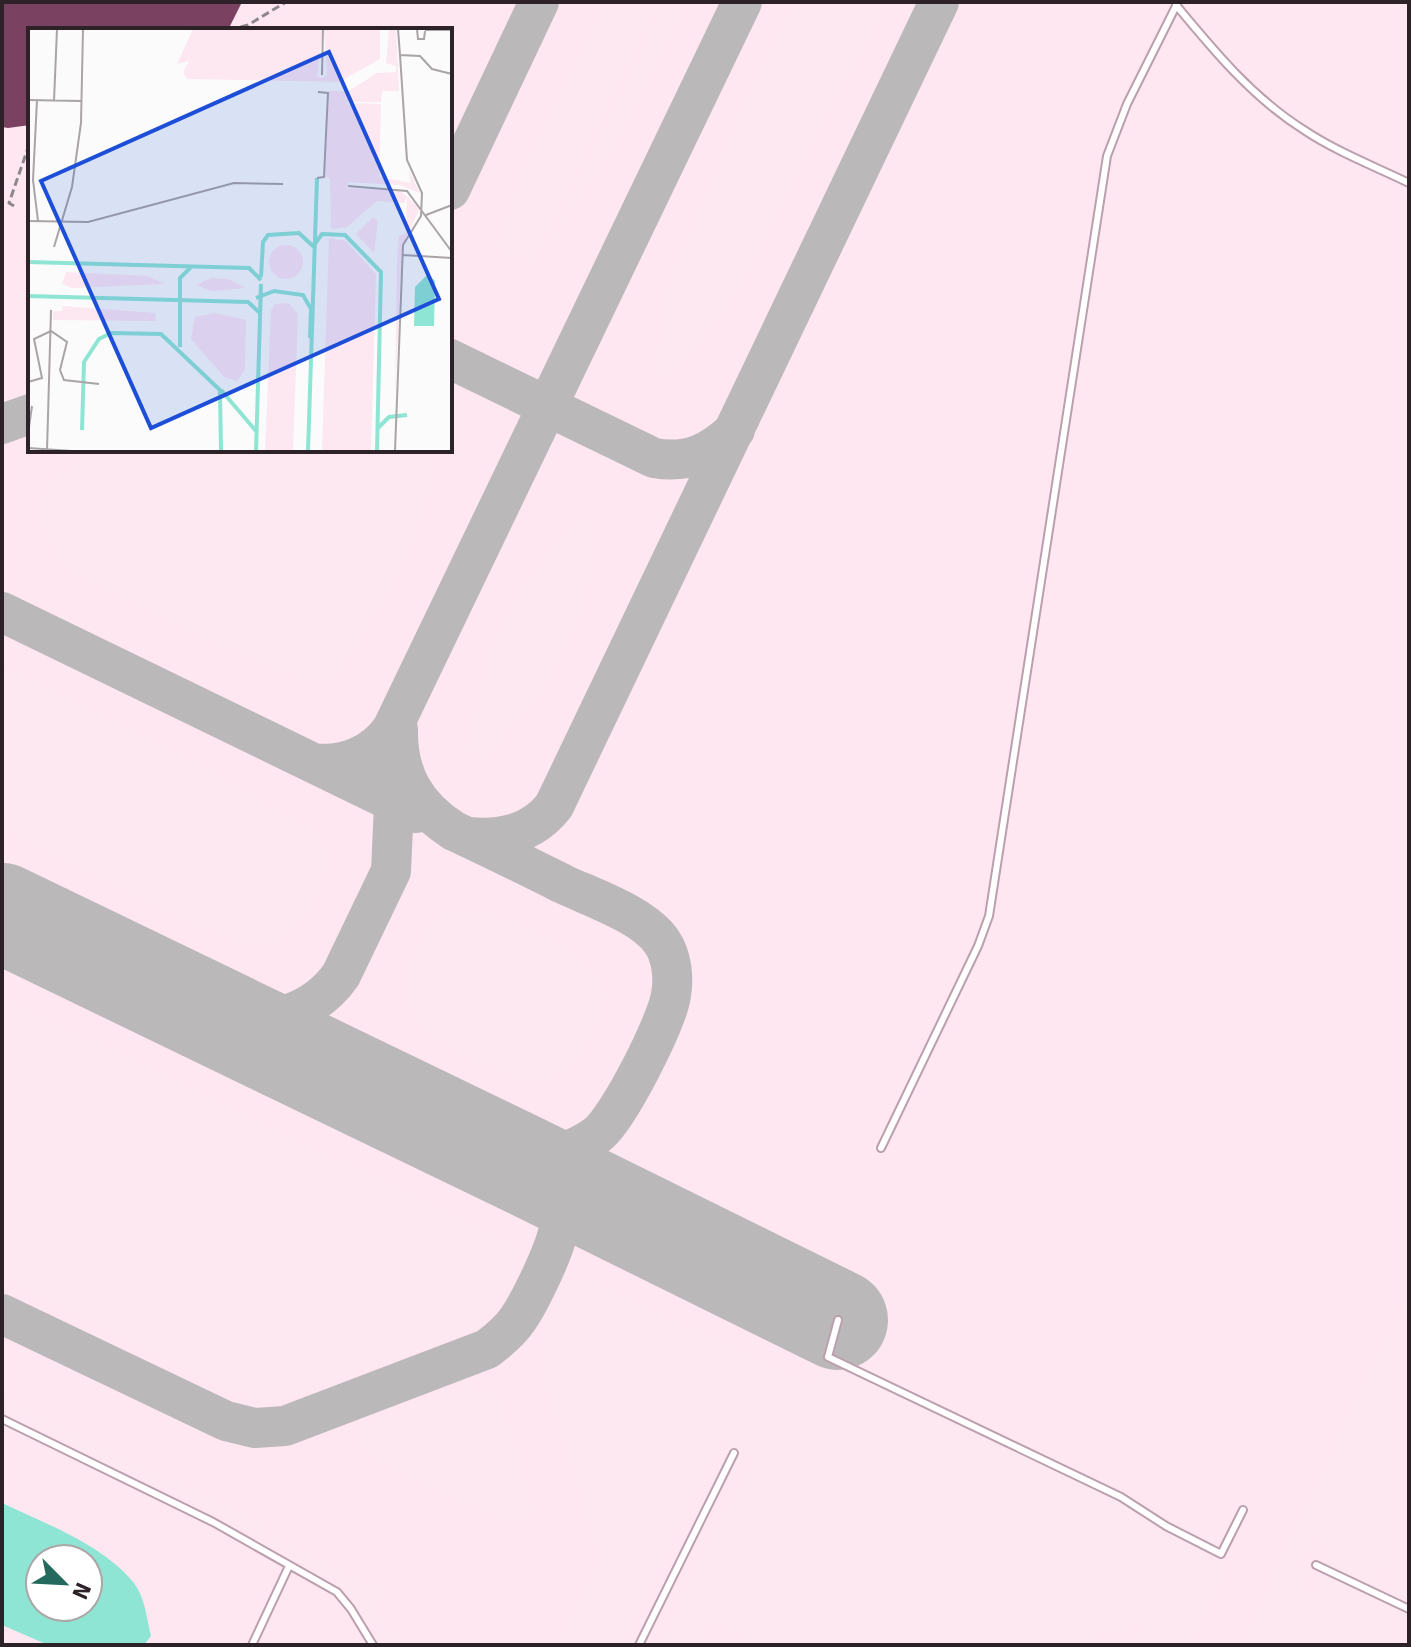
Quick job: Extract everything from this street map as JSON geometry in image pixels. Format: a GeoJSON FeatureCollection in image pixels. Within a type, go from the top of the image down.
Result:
{"type":"FeatureCollection","features":[{"type":"Feature","properties":{"kind":"lane"},"geometry":{"type":"LineString","coordinates":[[881,1148],[978,946],[989,916],[1107,156],[1127,104],[1176,3],[1235,72],[1278,113],[1325,143],[1409,183]]}},
{"type":"Feature","properties":{"kind":"lane"},"geometry":{"type":"LineString","coordinates":[[838,1320],[828,1357],[1121,1497],[1166,1526],[1221,1554],[1243,1510]]}},
{"type":"Feature","properties":{"kind":"lane"},"geometry":{"type":"LineString","coordinates":[[2,1419],[203,1516],[337,1592],[373,1645]]}},
{"type":"Feature","properties":{"kind":"lane"},"geometry":{"type":"LineString","coordinates":[[639,1645],[734,1453]]}},
{"type":"Feature","properties":{"kind":"lane"},"geometry":{"type":"LineString","coordinates":[[1316,1565],[1409,1609]]}},
{"type":"Feature","properties":{"kind":"lane"},"geometry":{"type":"LineString","coordinates":[[252,1645],[289,1566]]}},
{"type":"Feature","properties":{"kind":"path"},"geometry":{"type":"LineString","coordinates":[[237,28],[248,25],[286,2]]}},
{"type":"Feature","properties":{"kind":"path"},"geometry":{"type":"LineString","coordinates":[[14,206],[9,203],[28,148]]}},
{"type":"Feature","properties":{"kind":"shaded area"},"geometry":{"type":"Polygon","coordinates":[[[2,2],[1409,2],[1409,1645],[2,1645],[2,2]]]}},
{"type":"Feature","properties":{"kind":"shaded area"},"geometry":{"type":"Polygon","coordinates":[[[606,2],[660,2],[532,263],[521,256],[496,251],[522,175],[606,2]]]}},
{"type":"Feature","properties":{"kind":"shaded area"},"geometry":{"type":"Polygon","coordinates":[[[664,2],[687,2],[626,127],[538,266],[664,2]]]}},
{"type":"Feature","properties":{"kind":"shaded area"},"geometry":{"type":"Polygon","coordinates":[[[793,2],[887,2],[727,310],[669,376],[656,372],[667,288],[743,108],[793,2]]]}},
{"type":"Feature","properties":{"kind":"shaded area"},"geometry":{"type":"Polygon","coordinates":[[[102,452],[434,452],[424,510],[403,565],[342,668],[328,679],[311,683],[226,648],[73,571],[63,562],[43,527],[43,502],[57,477],[80,461],[102,452]]]}},
{"type":"Feature","properties":{"kind":"shaded area"},"geometry":{"type":"Polygon","coordinates":[[[583,517],[597,524],[585,604],[547,685],[486,758],[466,750],[489,655],[522,584],[583,517]]]}},
{"type":"Feature","properties":{"kind":"shaded area"},"geometry":{"type":"Polygon","coordinates":[[[2,666],[156,740],[315,833],[326,855],[322,886],[315,902],[295,929],[265,945],[228,940],[2,831],[2,666]]]}},
{"type":"Feature","properties":{"kind":"shaded area"},"geometry":{"type":"Polygon","coordinates":[[[468,908],[485,910],[556,942],[590,965],[600,978],[605,993],[599,1020],[578,1058],[558,1074],[534,1080],[506,1073],[453,1049],[417,1021],[411,1009],[408,981],[422,937],[440,916],[468,908]]]}},
{"type":"Feature","properties":{"kind":"shaded area"},"geometry":{"type":"Polygon","coordinates":[[[2,996],[525,1249],[500,1300],[483,1319],[458,1336],[281,1402],[254,1400],[234,1392],[2,1279],[2,996]]]}},
{"type":"Feature","properties":{"kind":"shaded area"},"geometry":{"type":"Polygon","coordinates":[[[581,1274],[813,1386],[827,1360],[1119,1500],[1229,1563],[1191,1645],[1134,1645],[1142,1627],[1138,1621],[1122,1633],[1099,1629],[1090,1645],[762,1645],[711,1621],[697,1645],[660,1645],[724,1511],[734,1502],[755,1458],[722,1441],[624,1645],[555,1645],[601,1557],[544,1383],[541,1354],[545,1329],[566,1279],[571,1281],[572,1277],[578,1280],[581,1274]]]}},
{"type":"Feature","properties":{"kind":"shaded area"},"geometry":{"type":"Polygon","coordinates":[[[1409,1289],[1409,1604],[1388,1594],[1396,1576],[1380,1568],[1372,1586],[1321,1562],[1330,1544],[1315,1537],[1302,1559],[1311,1566],[1304,1589],[1315,1594],[1323,1579],[1330,1575],[1409,1613],[1409,1645],[1243,1645],[1247,1632],[1409,1289]]]}},
{"type":"Feature","properties":{"kind":"shaded area"},"geometry":{"type":"Polygon","coordinates":[[[461,1387],[483,1390],[502,1404],[534,1507],[522,1522],[502,1521],[367,1455],[358,1445],[362,1429],[368,1423],[461,1387]]]}},
{"type":"Feature","properties":{"kind":"shaded area"},"geometry":{"type":"Polygon","coordinates":[[[2,1398],[267,1525],[264,1532],[385,1590],[374,1614],[388,1621],[384,1630],[416,1645],[380,1645],[352,1598],[329,1579],[212,1511],[2,1410],[2,1398]]]}},
{"type":"Feature","properties":{"kind":"shaded area"},"geometry":{"type":"Polygon","coordinates":[[[2,1503],[85,1543],[24,1543],[24,1623],[104,1623],[104,1556],[121,1569],[141,1595],[151,1636],[144,1645],[48,1645],[2,1625],[2,1503]]]}},
{"type":"Feature","properties":{"kind":"building"},"geometry":{"type":"Polygon","coordinates":[[[2,2],[242,2],[229,28],[28,28],[28,125],[2,127],[2,2]]]}},
{"type":"Feature","properties":{"kind":"taxiway"},"geometry":{"type":"LineString","coordinates":[[452,186],[539,2]]}},
{"type":"Feature","properties":{"kind":"taxiway"},"geometry":{"type":"LineString","coordinates":[[313,763],[336,763],[357,757],[376,746],[392,729],[742,2]]}},
{"type":"Feature","properties":{"kind":"taxiway"},"geometry":{"type":"LineString","coordinates":[[469,837],[516,833],[536,823],[554,806],[939,2]]}},
{"type":"Feature","properties":{"kind":"taxiway"},"geometry":{"type":"LineString","coordinates":[[452,360],[654,458],[678,459],[698,455],[735,430]]}},
{"type":"Feature","properties":{"kind":"taxiway"},"geometry":{"type":"LineString","coordinates":[[2,424],[28,415]]}},
{"type":"Feature","properties":{"kind":"taxiway"},"geometry":{"type":"LineString","coordinates":[[2,612],[416,813]]}},
{"type":"Feature","properties":{"kind":"taxiway"},"geometry":{"type":"LineString","coordinates":[[398,729],[401,761],[411,788],[441,822],[631,915],[654,932],[670,961],[672,975],[668,1008],[641,1068],[607,1124],[598,1134],[569,1150],[534,1159],[512,1159]]}},
{"type":"Feature","properties":{"kind":"taxiway"},"geometry":{"type":"LineString","coordinates":[[90,951],[228,1016],[260,1019],[305,1007],[330,988],[341,975],[391,871],[396,761]]}},
{"type":"Feature","properties":{"kind":"taxiway"},"geometry":{"type":"LineString","coordinates":[[2,1314],[226,1421],[255,1428],[285,1426],[487,1349],[511,1327],[523,1311],[543,1271],[555,1242],[559,1222],[551,1198],[524,1165]]}},
{"type":"Feature","properties":{"kind":"runway"},"geometry":{"type":"LineString","coordinates":[[2,913],[838,1320]]}}]}
